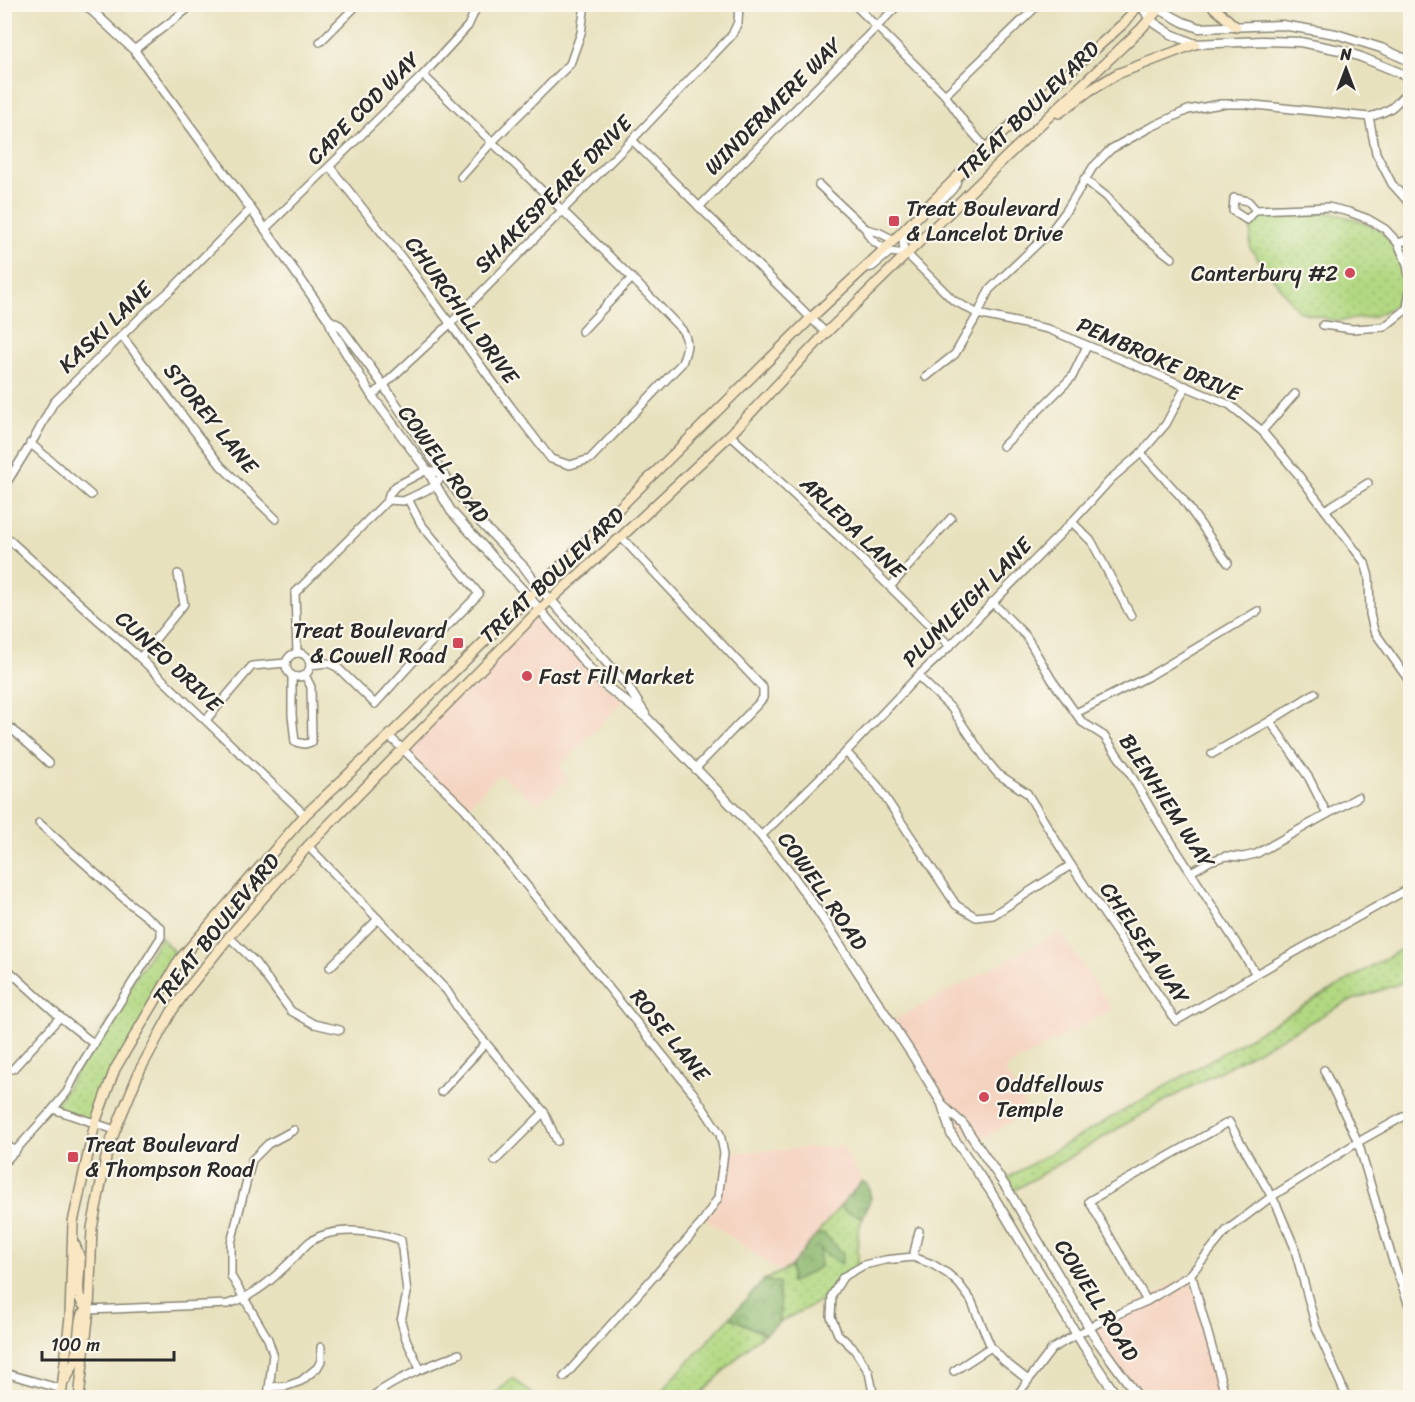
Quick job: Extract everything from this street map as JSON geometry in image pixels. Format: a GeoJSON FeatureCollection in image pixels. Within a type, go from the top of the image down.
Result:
{"type":"FeatureCollection","features":[{"type":"Feature","properties":{"kind":"main road","name":"TREAT BOULEVARD"},"geometry":{"type":"LineString","coordinates":[[62,1390],[70,1317],[73,1222],[95,1122],[115,1069],[180,959],[305,815],[389,736],[986,148],[1125,22],[1140,4]]}},
{"type":"Feature","properties":{"kind":"main road"},"geometry":{"type":"LineString","coordinates":[[1210,4],[1236,27]]}},
{"type":"Feature","properties":{"kind":"main road","name":"TREAT BOULEVARD"},"geometry":{"type":"LineString","coordinates":[[79,1398],[89,1310],[92,1228],[108,1148],[140,1070],[172,1011],[230,937],[308,846],[539,610],[730,435],[826,333],[1161,7]]}},
{"type":"Feature","properties":{"kind":"main road"},"geometry":{"type":"LineString","coordinates":[[1028,136],[1089,91],[1117,74],[1195,44]]}},
{"type":"Feature","properties":{"kind":"main road"},"geometry":{"type":"LineString","coordinates":[[62,1390],[76,1360],[82,1314],[89,1310],[84,1307],[78,1294],[80,1258],[73,1239]]}},
{"type":"Feature","properties":{"kind":"street","name":"COWELL ROAD"},"geometry":{"type":"LineString","coordinates":[[85,4],[134,50],[251,209],[330,320],[334,333],[372,396],[427,470],[451,511],[529,597],[602,683],[648,719],[761,836],[790,872],[913,1056],[942,1104],[951,1134],[991,1192],[1077,1335],[1118,1398]]}},
{"type":"Feature","properties":{"kind":"street"},"geometry":{"type":"LineString","coordinates":[[134,50],[194,4]]}},
{"type":"Feature","properties":{"kind":"street"},"geometry":{"type":"LineString","coordinates":[[320,42],[358,4]]}},
{"type":"Feature","properties":{"kind":"street","name":"CAPE COD WAY"},"geometry":{"type":"LineString","coordinates":[[266,230],[423,75],[468,26],[478,4]]}},
{"type":"Feature","properties":{"kind":"street"},"geometry":{"type":"LineString","coordinates":[[462,177],[492,142],[570,64],[581,33],[585,4]]}},
{"type":"Feature","properties":{"kind":"street","name":"SHAKESPEARE DRIVE"},"geometry":{"type":"LineString","coordinates":[[372,396],[451,323],[732,35],[738,22],[739,4]]}},
{"type":"Feature","properties":{"kind":"street"},"geometry":{"type":"LineString","coordinates":[[854,4],[945,95],[986,148]]}},
{"type":"Feature","properties":{"kind":"street","name":"WINDERMERE WAY"},"geometry":{"type":"LineString","coordinates":[[699,207],[899,4]]}},
{"type":"Feature","properties":{"kind":"street"},"geometry":{"type":"LineString","coordinates":[[945,95],[1039,4]]}},
{"type":"Feature","properties":{"kind":"street"},"geometry":{"type":"LineString","coordinates":[[1140,4],[1150,20],[1171,34],[1195,44],[1300,42],[1340,50],[1410,77]]}},
{"type":"Feature","properties":{"kind":"street"},"geometry":{"type":"LineString","coordinates":[[1146,4],[1161,7],[1183,22],[1200,28],[1282,25],[1336,34],[1381,48],[1410,62]]}},
{"type":"Feature","properties":{"kind":"street"},"geometry":{"type":"LineString","coordinates":[[423,75],[632,278],[582,331]]}},
{"type":"Feature","properties":{"kind":"street"},"geometry":{"type":"LineString","coordinates":[[926,377],[955,354],[989,290],[1051,231],[1084,179],[1111,148],[1188,110],[1221,104],[1245,104],[1369,117],[1386,112],[1410,88]]}},
{"type":"Feature","properties":{"kind":"street"},"geometry":{"type":"LineString","coordinates":[[1369,117],[1376,153],[1392,184],[1410,204]]}},
{"type":"Feature","properties":{"kind":"street"},"geometry":{"type":"LineString","coordinates":[[632,140],[826,333]]}},
{"type":"Feature","properties":{"kind":"street","name":"CHURCHILL DRIVE"},"geometry":{"type":"LineString","coordinates":[[330,167],[406,263],[551,459],[570,465],[590,459],[682,363],[687,347],[682,330],[632,278]]}},
{"type":"Feature","properties":{"kind":"street"},"geometry":{"type":"LineString","coordinates":[[865,267],[872,267],[890,252],[906,254],[903,246],[904,236],[955,186],[957,177]]}},
{"type":"Feature","properties":{"kind":"street"},"geometry":{"type":"LineString","coordinates":[[1084,179],[1107,197],[1142,235],[1172,258]]}},
{"type":"Feature","properties":{"kind":"street"},"geometry":{"type":"LineString","coordinates":[[819,185],[866,229],[894,240]]}},
{"type":"Feature","properties":{"kind":"street"},"geometry":{"type":"LineString","coordinates":[[1256,210],[1328,207],[1350,212],[1385,229],[1398,243],[1407,264],[1410,286],[1407,309],[1384,327],[1352,329],[1323,325]]}},
{"type":"Feature","properties":{"kind":"street","name":"KASKI LANE"},"geometry":{"type":"LineString","coordinates":[[4,487],[54,402],[173,288],[251,209]]}},
{"type":"Feature","properties":{"kind":"street"},"geometry":{"type":"LineString","coordinates":[[866,229],[870,238],[885,249]]}},
{"type":"Feature","properties":{"kind":"street"},"geometry":{"type":"LineString","coordinates":[[1398,243],[1410,239]]}},
{"type":"Feature","properties":{"kind":"street","name":"PEMBROKE DRIVE"},"geometry":{"type":"LineString","coordinates":[[906,254],[953,300],[978,314],[1048,330],[1186,386],[1230,405],[1262,431],[1365,563],[1374,631],[1410,682]]}},
{"type":"Feature","properties":{"kind":"street","name":"COWELL ROAD"},"geometry":{"type":"LineString","coordinates":[[330,320],[340,326],[384,386],[443,474],[482,524],[524,567],[539,587],[626,684],[648,719]]}},
{"type":"Feature","properties":{"kind":"street","name":"STOREY LANE"},"geometry":{"type":"LineString","coordinates":[[122,336],[221,466],[276,519]]}},
{"type":"Feature","properties":{"kind":"street"},"geometry":{"type":"LineString","coordinates":[[1003,446],[1072,377],[1087,346]]}},
{"type":"Feature","properties":{"kind":"street","name":"PLUMLEIGH LANE"},"geometry":{"type":"LineString","coordinates":[[761,836],[1072,522],[1112,478],[1141,453],[1166,424],[1186,386]]}},
{"type":"Feature","properties":{"kind":"street"},"geometry":{"type":"LineString","coordinates":[[1262,431],[1294,394]]}},
{"type":"Feature","properties":{"kind":"street","name":"ARLEDA LANE"},"geometry":{"type":"LineString","coordinates":[[730,435],[950,646]]}},
{"type":"Feature","properties":{"kind":"street"},"geometry":{"type":"LineString","coordinates":[[30,443],[91,495]]}},
{"type":"Feature","properties":{"kind":"street"},"geometry":{"type":"LineString","coordinates":[[1141,453],[1182,498],[1228,563]]}},
{"type":"Feature","properties":{"kind":"street"},"geometry":{"type":"LineString","coordinates":[[297,652],[296,594],[388,500],[389,494],[396,486],[427,470],[443,474],[435,486],[408,499],[388,500]]}},
{"type":"Feature","properties":{"kind":"street"},"geometry":{"type":"LineString","coordinates":[[1325,510],[1368,483]]}},
{"type":"Feature","properties":{"kind":"street"},"geometry":{"type":"LineString","coordinates":[[310,664],[328,663],[337,668],[375,704],[479,594],[421,524],[408,499]]}},
{"type":"Feature","properties":{"kind":"street"},"geometry":{"type":"LineString","coordinates":[[890,588],[951,518]]}},
{"type":"Feature","properties":{"kind":"street"},"geometry":{"type":"LineString","coordinates":[[1072,522],[1092,542],[1131,616]]}},
{"type":"Feature","properties":{"kind":"street","name":"CUNEO DRIVE"},"geometry":{"type":"LineString","coordinates":[[4,535],[140,657],[305,815]]}},
{"type":"Feature","properties":{"kind":"street"},"geometry":{"type":"LineString","coordinates":[[621,537],[763,688],[762,698],[757,705],[695,769]]}},
{"type":"Feature","properties":{"kind":"street"},"geometry":{"type":"LineString","coordinates":[[140,657],[184,604],[178,574]]}},
{"type":"Feature","properties":{"kind":"street","name":"BLENHIEM WAY"},"geometry":{"type":"LineString","coordinates":[[992,602],[1026,636],[1052,680],[1082,722],[1104,736],[1128,770],[1159,823],[1256,974]]}},
{"type":"Feature","properties":{"kind":"street"},"geometry":{"type":"LineString","coordinates":[[1076,713],[1150,675],[1258,611]]}},
{"type":"Feature","properties":{"kind":"street"},"geometry":{"type":"LineString","coordinates":[[292,676],[299,677],[308,672],[310,661],[304,654],[297,652],[290,656],[286,663],[287,670],[292,676],[295,742],[304,744],[312,742],[311,687],[305,675]]}},
{"type":"Feature","properties":{"kind":"street"},"geometry":{"type":"LineString","coordinates":[[206,720],[252,666],[286,663]]}},
{"type":"Feature","properties":{"kind":"street","name":"CHELSEA WAY"},"geometry":{"type":"LineString","coordinates":[[918,676],[952,709],[998,774],[1027,793],[1071,865],[1176,1021],[1410,888]]}},
{"type":"Feature","properties":{"kind":"street"},"geometry":{"type":"LineString","coordinates":[[1212,754],[1315,693]]}},
{"type":"Feature","properties":{"kind":"street"},"geometry":{"type":"LineString","coordinates":[[1270,721],[1309,778],[1327,814]]}},
{"type":"Feature","properties":{"kind":"street"},"geometry":{"type":"LineString","coordinates":[[4,723],[49,764]]}},
{"type":"Feature","properties":{"kind":"street","name":"ROSE LANE"},"geometry":{"type":"LineString","coordinates":[[389,736],[465,808],[694,1094],[720,1134],[724,1153],[718,1198],[701,1224],[564,1377]]}},
{"type":"Feature","properties":{"kind":"street"},"geometry":{"type":"LineString","coordinates":[[846,752],[877,785],[956,905],[976,917],[993,915],[1071,865]]}},
{"type":"Feature","properties":{"kind":"street"},"geometry":{"type":"LineString","coordinates":[[1191,872],[1210,861],[1226,856],[1243,857],[1256,854],[1358,797]]}},
{"type":"Feature","properties":{"kind":"street"},"geometry":{"type":"LineString","coordinates":[[4,1163],[68,1092],[78,1070],[161,937],[161,928],[129,903],[39,823]]}},
{"type":"Feature","properties":{"kind":"street"},"geometry":{"type":"LineString","coordinates":[[308,846],[447,990],[463,1016],[485,1044],[543,1112],[557,1141]]}},
{"type":"Feature","properties":{"kind":"street"},"geometry":{"type":"LineString","coordinates":[[330,967],[378,919]]}},
{"type":"Feature","properties":{"kind":"street"},"geometry":{"type":"LineString","coordinates":[[230,937],[254,961],[291,1011],[314,1024],[340,1030]]}},
{"type":"Feature","properties":{"kind":"street"},"geometry":{"type":"LineString","coordinates":[[4,966],[60,1017],[94,1044]]}},
{"type":"Feature","properties":{"kind":"street"},"geometry":{"type":"LineString","coordinates":[[13,1069],[60,1017]]}},
{"type":"Feature","properties":{"kind":"street"},"geometry":{"type":"LineString","coordinates":[[441,1092],[485,1044]]}},
{"type":"Feature","properties":{"kind":"street"},"geometry":{"type":"LineString","coordinates":[[1324,1070],[1358,1142],[1392,1258],[1410,1308]]}},
{"type":"Feature","properties":{"kind":"street","name":"COWELL ROAD"},"geometry":{"type":"LineString","coordinates":[[942,1104],[963,1124],[1010,1193],[1090,1328],[1138,1398]]}},
{"type":"Feature","properties":{"kind":"street"},"geometry":{"type":"LineString","coordinates":[[53,1109],[115,1130]]}},
{"type":"Feature","properties":{"kind":"street"},"geometry":{"type":"LineString","coordinates":[[495,1161],[543,1112]]}},
{"type":"Feature","properties":{"kind":"street"},"geometry":{"type":"LineString","coordinates":[[1015,1398],[1052,1349],[1147,1301],[1190,1275],[1226,1231],[1271,1197],[1358,1142],[1410,1113]]}},
{"type":"Feature","properties":{"kind":"street"},"geometry":{"type":"LineString","coordinates":[[1147,1301],[1089,1201],[1229,1122],[1277,1206],[1294,1246],[1316,1327],[1347,1398]]}},
{"type":"Feature","properties":{"kind":"street"},"geometry":{"type":"LineString","coordinates":[[268,1398],[273,1354],[268,1339],[231,1276],[231,1243],[252,1160],[268,1144],[294,1130]]}},
{"type":"Feature","properties":{"kind":"street"},"geometry":{"type":"LineString","coordinates":[[4,1142],[15,1152]]}},
{"type":"Feature","properties":{"kind":"street"},"geometry":{"type":"LineString","coordinates":[[913,1257],[919,1231]]}},
{"type":"Feature","properties":{"kind":"street"},"geometry":{"type":"LineString","coordinates":[[89,1310],[228,1304],[244,1299],[267,1285],[311,1241],[332,1232],[384,1234],[401,1240],[407,1293],[401,1321],[406,1339],[420,1369]]}},
{"type":"Feature","properties":{"kind":"street"},"geometry":{"type":"LineString","coordinates":[[874,1398],[869,1372],[854,1349],[838,1334],[831,1317],[832,1295],[843,1277],[864,1265],[885,1260],[913,1257],[932,1264],[948,1274],[971,1300],[991,1347],[1028,1380]]}},
{"type":"Feature","properties":{"kind":"street"},"geometry":{"type":"LineString","coordinates":[[1190,1275],[1226,1398]]}},
{"type":"Feature","properties":{"kind":"street"},"geometry":{"type":"LineString","coordinates":[[269,1387],[287,1386],[301,1380],[317,1368],[321,1361],[321,1347]]}},
{"type":"Feature","properties":{"kind":"street"},"geometry":{"type":"LineString","coordinates":[[954,1371],[991,1347]]}},
{"type":"Feature","properties":{"kind":"street"},"geometry":{"type":"LineString","coordinates":[[370,1398],[420,1369],[459,1354]]}},
{"type":"Feature","properties":{"kind":"street"},"geometry":{"type":"LineString","coordinates":[[4,1378],[8,1374],[62,1390]]}},
{"type":"Feature","properties":{"kind":"shaded area"},"geometry":{"type":"Polygon","coordinates":[[[539,610],[602,683],[624,700],[560,766],[568,780],[538,803],[499,774],[465,809],[403,749],[539,610]]]}},
{"type":"Feature","properties":{"kind":"shaded area"},"geometry":{"type":"Polygon","coordinates":[[[1060,932],[1112,1009],[1004,1069],[1028,1112],[975,1143],[942,1104],[891,1022],[1060,932]]]}},
{"type":"Feature","properties":{"kind":"shaded area"},"geometry":{"type":"Polygon","coordinates":[[[842,1146],[862,1181],[791,1266],[781,1272],[705,1218],[718,1198],[724,1153],[842,1146]]]}},
{"type":"Feature","properties":{"kind":"shaded area"},"geometry":{"type":"Polygon","coordinates":[[[1190,1275],[1226,1397],[1139,1397],[1090,1328],[1190,1275]]]}},
{"type":"Feature","properties":{"kind":"green space"},"geometry":{"type":"Polygon","coordinates":[[[1332,213],[1378,229],[1393,245],[1403,281],[1398,300],[1392,307],[1372,317],[1336,321],[1298,311],[1250,248],[1251,226],[1262,215],[1332,213]]]}},
{"type":"Feature","properties":{"kind":"green space"},"geometry":{"type":"Polygon","coordinates":[[[161,937],[180,959],[115,1069],[95,1123],[53,1109],[161,937]]]}},
{"type":"Feature","properties":{"kind":"green space"},"geometry":{"type":"Polygon","coordinates":[[[1410,944],[1410,980],[1347,1002],[1154,1107],[1010,1193],[1002,1181],[1410,944]]]}},
{"type":"Feature","properties":{"kind":"green space"},"geometry":{"type":"Polygon","coordinates":[[[862,1181],[868,1185],[871,1198],[863,1217],[845,1211],[840,1206],[862,1181]]]}},
{"type":"Feature","properties":{"kind":"green space"},"geometry":{"type":"Polygon","coordinates":[[[840,1206],[845,1211],[863,1217],[858,1232],[858,1269],[843,1277],[832,1295],[780,1322],[779,1283],[764,1280],[791,1266],[791,1282],[819,1250],[824,1234],[816,1235],[840,1206]]]}},
{"type":"Feature","properties":{"kind":"green space"},"geometry":{"type":"Polygon","coordinates":[[[824,1234],[843,1253],[841,1264],[820,1250],[820,1267],[791,1283],[791,1266],[816,1235],[824,1234]]]}},
{"type":"Feature","properties":{"kind":"green space"},"geometry":{"type":"Polygon","coordinates":[[[764,1280],[779,1283],[780,1322],[764,1334],[730,1317],[764,1280]]]}},
{"type":"Feature","properties":{"kind":"green space"},"geometry":{"type":"Polygon","coordinates":[[[730,1317],[764,1334],[698,1397],[655,1398],[730,1317]]]}},
{"type":"Feature","properties":{"kind":"green space"},"geometry":{"type":"Polygon","coordinates":[[[513,1378],[536,1397],[491,1397],[513,1378]]]}},
{"type":"Feature","properties":{"kind":"place","name":"Treat Boulevard & Lancelot Drive"},"geometry":{"type":"Point","coordinates":[894,221]}},
{"type":"Feature","properties":{"kind":"place","name":"Canterbury #2"},"geometry":{"type":"Point","coordinates":[1350,273]}},
{"type":"Feature","properties":{"kind":"place","name":"Treat Boulevard & Cowell Road"},"geometry":{"type":"Point","coordinates":[458,643]}},
{"type":"Feature","properties":{"kind":"place","name":"Fast Fill Market"},"geometry":{"type":"Point","coordinates":[527,676]}},
{"type":"Feature","properties":{"kind":"place","name":"Oddfellows Temple"},"geometry":{"type":"Point","coordinates":[984,1097]}},
{"type":"Feature","properties":{"kind":"place","name":"Treat Boulevard & Thompson Road"},"geometry":{"type":"Point","coordinates":[73,1157]}}]}
